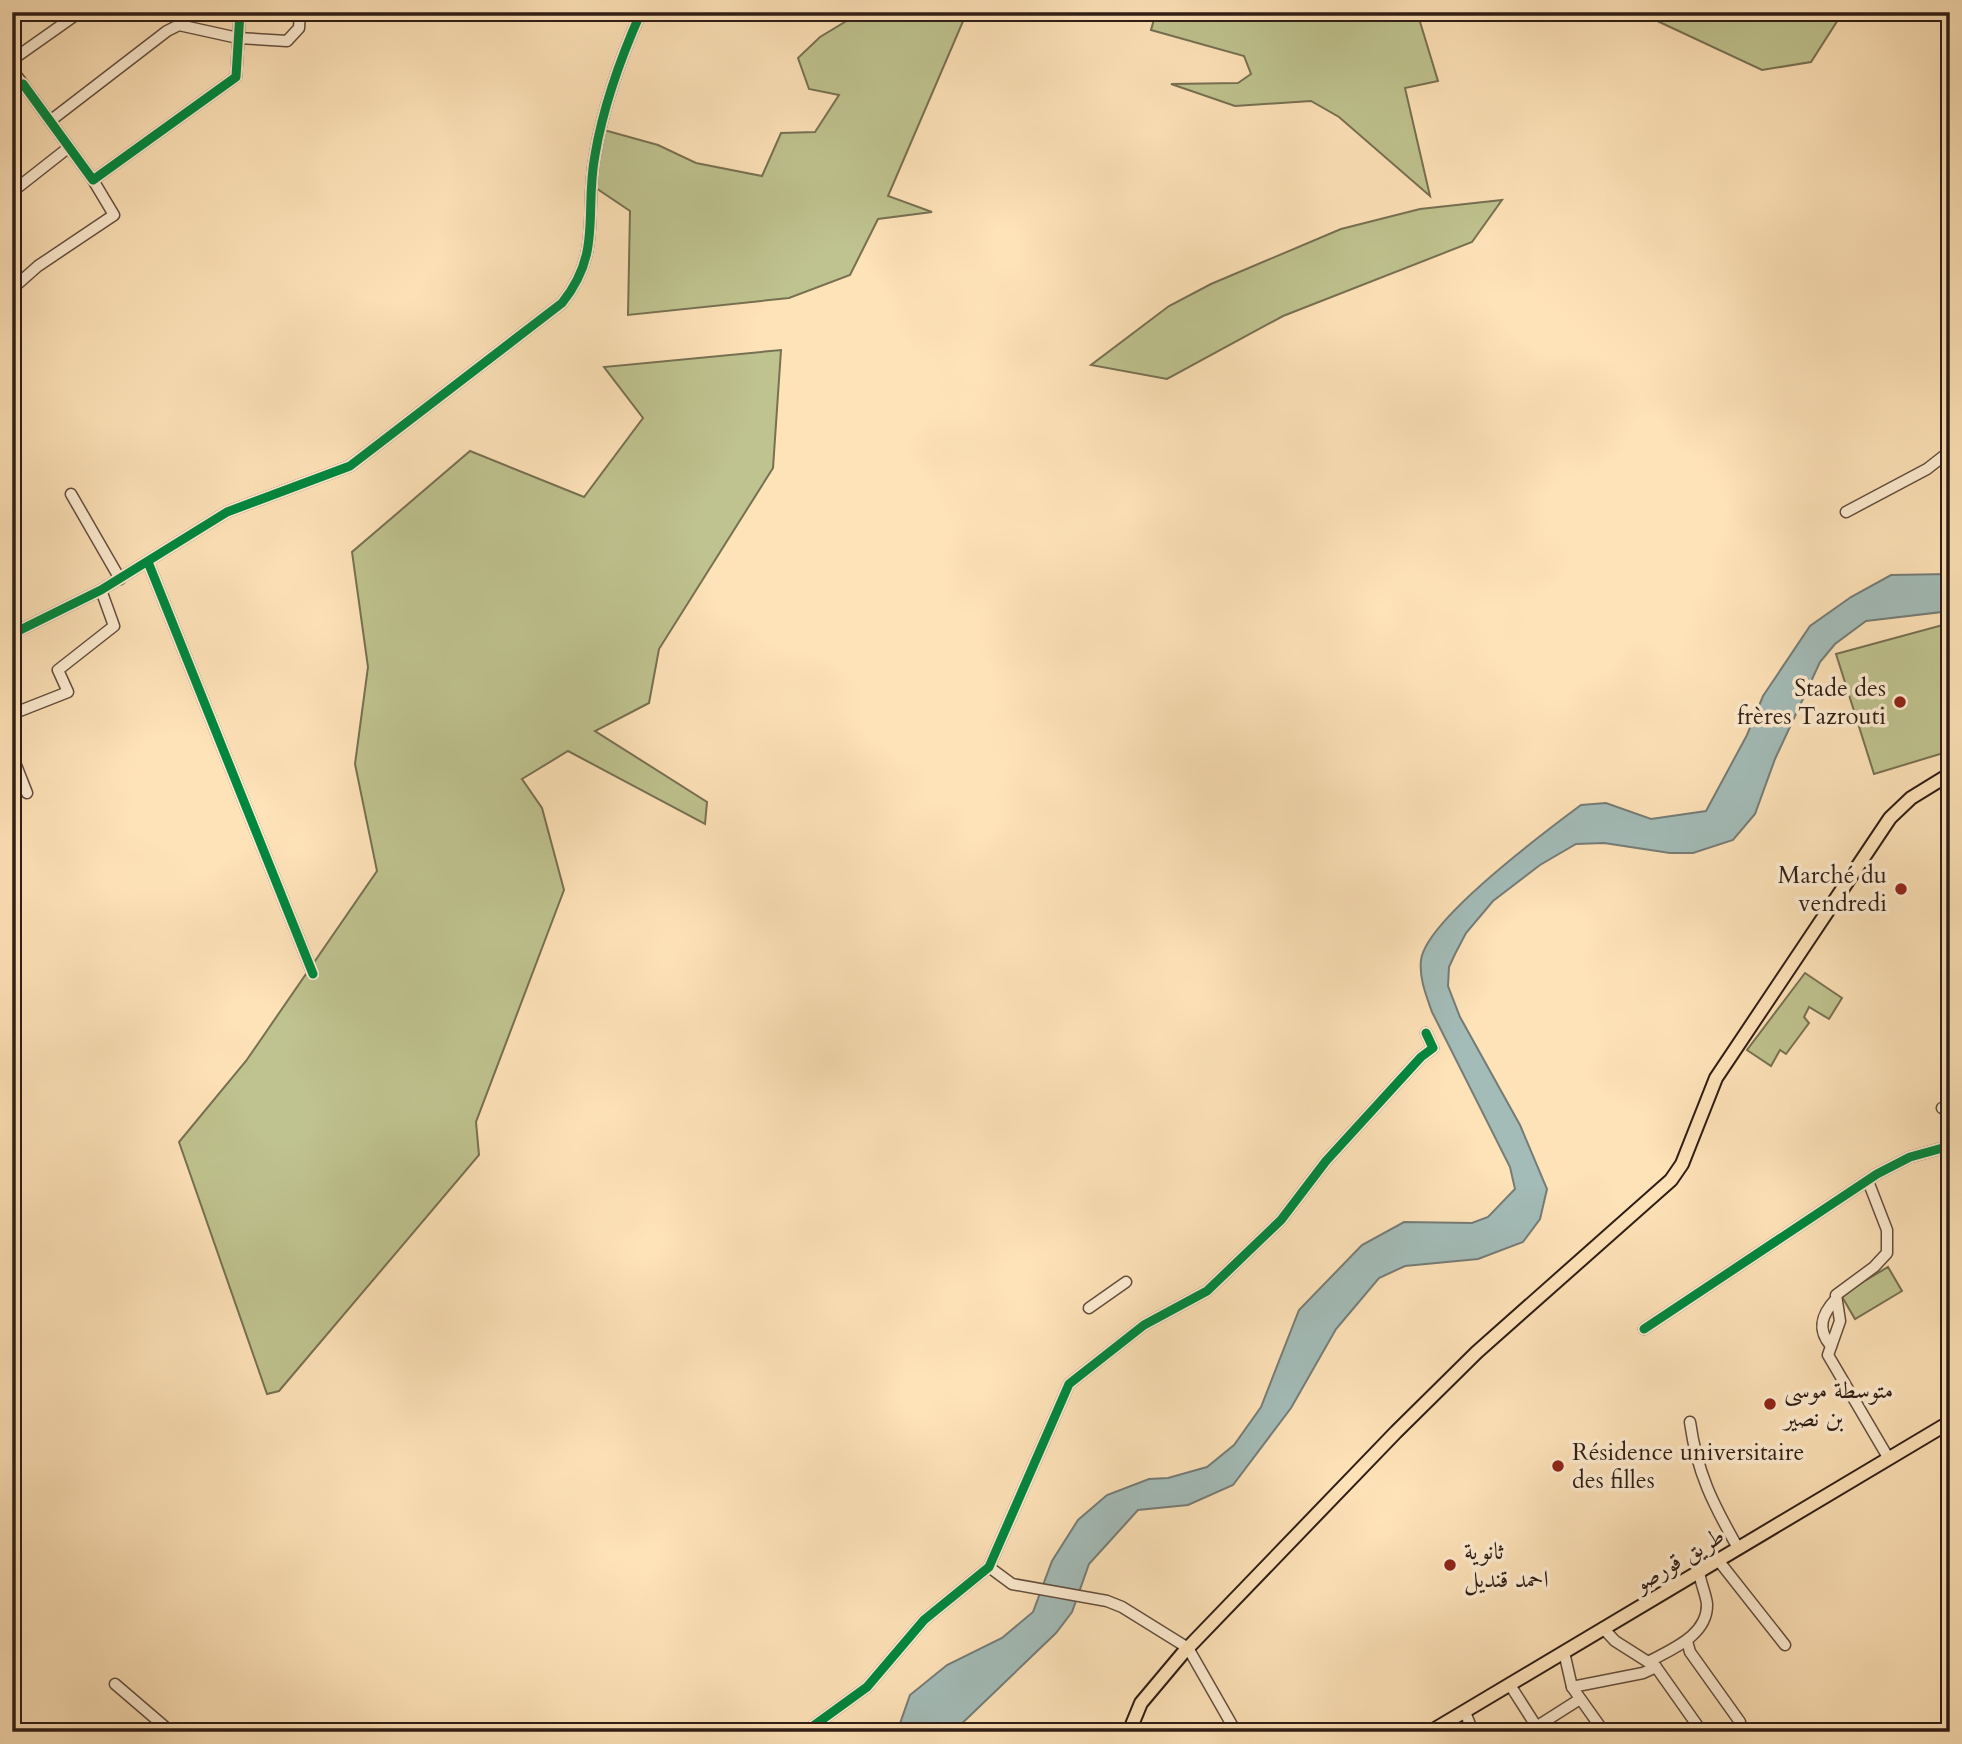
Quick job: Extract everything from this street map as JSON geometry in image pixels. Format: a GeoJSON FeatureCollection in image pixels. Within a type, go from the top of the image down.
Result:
{"type":"FeatureCollection","features":[{"type":"Feature","properties":{"kind":"main road"},"geometry":{"type":"LineString","coordinates":[[1129,1732],[1141,1703],[1188,1647],[1468,1361],[1671,1180],[1682,1164],[1716,1078],[1890,818],[1911,798],[1950,774]]}},
{"type":"Feature","properties":{"kind":"main road","name":"طريق قورصو"},"geometry":{"type":"LineString","coordinates":[[1430,1732],[1950,1422]]}},
{"type":"Feature","properties":{"kind":"street"},"geometry":{"type":"LineString","coordinates":[[12,60],[80,12]]}},
{"type":"Feature","properties":{"kind":"street"},"geometry":{"type":"LineString","coordinates":[[179,25],[184,12]]}},
{"type":"Feature","properties":{"kind":"street"},"geometry":{"type":"LineString","coordinates":[[93,180],[236,77],[240,12]]}},
{"type":"Feature","properties":{"kind":"street"},"geometry":{"type":"LineString","coordinates":[[50,121],[167,31],[179,25],[238,38],[287,41],[299,28],[300,12]]}},
{"type":"Feature","properties":{"kind":"street"},"geometry":{"type":"LineString","coordinates":[[12,634],[101,590],[227,512],[350,466],[562,303],[575,287],[588,254],[594,156],[604,114],[642,12]]}},
{"type":"Feature","properties":{"kind":"street"},"geometry":{"type":"LineString","coordinates":[[12,70],[93,180],[114,215],[38,266],[12,289]]}},
{"type":"Feature","properties":{"kind":"street"},"geometry":{"type":"LineString","coordinates":[[12,93],[23,84]]}},
{"type":"Feature","properties":{"kind":"street"},"geometry":{"type":"LineString","coordinates":[[12,192],[68,148]]}},
{"type":"Feature","properties":{"kind":"street"},"geometry":{"type":"LineString","coordinates":[[1846,512],[1927,469],[1950,450]]}},
{"type":"Feature","properties":{"kind":"street"},"geometry":{"type":"LineString","coordinates":[[71,494],[120,579]]}},
{"type":"Feature","properties":{"kind":"street"},"geometry":{"type":"LineString","coordinates":[[148,562],[313,974]]}},
{"type":"Feature","properties":{"kind":"street"},"geometry":{"type":"LineString","coordinates":[[12,714],[68,692],[58,670],[114,626],[101,590]]}},
{"type":"Feature","properties":{"kind":"street"},"geometry":{"type":"LineString","coordinates":[[12,755],[27,793]]}},
{"type":"Feature","properties":{"kind":"street"},"geometry":{"type":"LineString","coordinates":[[805,1732],[867,1687],[924,1620],[989,1567],[1069,1384],[1144,1325],[1207,1291],[1282,1220],[1326,1161],[1421,1057],[1433,1048],[1426,1032]]}},
{"type":"Feature","properties":{"kind":"street"},"geometry":{"type":"LineString","coordinates":[[1644,1329],[1868,1181],[1910,1157],[1950,1146]]}},
{"type":"Feature","properties":{"kind":"street"},"geometry":{"type":"LineString","coordinates":[[1868,1181],[1886,1230],[1886,1253],[1874,1267],[1837,1292],[1840,1321],[1831,1346],[1830,1359],[1889,1459]]}},
{"type":"Feature","properties":{"kind":"street"},"geometry":{"type":"LineString","coordinates":[[1088,1308],[1126,1282]]}},
{"type":"Feature","properties":{"kind":"street"},"geometry":{"type":"LineString","coordinates":[[1831,1346],[1823,1334],[1821,1322],[1825,1311],[1836,1299]]}},
{"type":"Feature","properties":{"kind":"street"},"geometry":{"type":"LineString","coordinates":[[1690,1422],[1695,1458],[1703,1481],[1738,1548]]}},
{"type":"Feature","properties":{"kind":"street"},"geometry":{"type":"LineString","coordinates":[[1718,1560],[1786,1645]]}},
{"type":"Feature","properties":{"kind":"street"},"geometry":{"type":"LineString","coordinates":[[989,1567],[1012,1584],[1107,1601],[1122,1607],[1188,1647],[1237,1732]]}},
{"type":"Feature","properties":{"kind":"street"},"geometry":{"type":"LineString","coordinates":[[1572,1687],[1653,1664],[1687,1641],[1702,1624],[1707,1604],[1699,1571]]}},
{"type":"Feature","properties":{"kind":"street"},"geometry":{"type":"LineString","coordinates":[[1603,1628],[1615,1641],[1653,1664],[1702,1732]]}},
{"type":"Feature","properties":{"kind":"street"},"geometry":{"type":"LineString","coordinates":[[1687,1641],[1690,1652],[1740,1721]]}},
{"type":"Feature","properties":{"kind":"street"},"geometry":{"type":"LineString","coordinates":[[1564,1651],[1572,1687],[1604,1732]]}},
{"type":"Feature","properties":{"kind":"street"},"geometry":{"type":"LineString","coordinates":[[115,1684],[171,1732]]}},
{"type":"Feature","properties":{"kind":"street"},"geometry":{"type":"LineString","coordinates":[[1510,1685],[1538,1729],[1580,1699]]}},
{"type":"Feature","properties":{"kind":"street"},"geometry":{"type":"LineString","coordinates":[[1465,1712],[1473,1732]]}},
{"type":"Feature","properties":{"kind":"green space"},"geometry":{"type":"Polygon","coordinates":[[[852,12],[967,12],[888,196],[932,212],[878,219],[850,275],[789,298],[628,315],[630,211],[593,186],[604,130],[658,145],[696,163],[762,176],[781,133],[815,132],[839,95],[809,89],[798,58],[820,37],[853,17],[852,12]]]}},
{"type":"Feature","properties":{"kind":"green space"},"geometry":{"type":"Polygon","coordinates":[[[1156,12],[1417,12],[1438,81],[1405,88],[1430,196],[1339,117],[1311,101],[1235,106],[1171,84],[1238,83],[1251,74],[1244,56],[1151,30],[1156,12]]]}},
{"type":"Feature","properties":{"kind":"green space"},"geometry":{"type":"Polygon","coordinates":[[[1638,12],[1843,12],[1811,62],[1762,70],[1638,12]]]}},
{"type":"Feature","properties":{"kind":"green space"},"geometry":{"type":"Polygon","coordinates":[[[1502,200],[1472,242],[1283,316],[1167,379],[1091,365],[1169,306],[1211,284],[1341,229],[1420,209],[1502,200]]]}},
{"type":"Feature","properties":{"kind":"green space"},"geometry":{"type":"Polygon","coordinates":[[[781,350],[773,468],[659,649],[649,703],[595,731],[707,802],[705,824],[568,751],[522,779],[542,808],[564,890],[476,1122],[479,1155],[279,1391],[267,1394],[179,1142],[246,1061],[377,871],[355,764],[368,667],[352,552],[470,451],[584,497],[643,418],[604,367],[781,350]]]}},
{"type":"Feature","properties":{"kind":"green space","name":"Stade des frères Tazrouti"},"geometry":{"type":"Polygon","coordinates":[[[1950,623],[1950,751],[1874,774],[1836,654],[1950,623]]]}},
{"type":"Feature","properties":{"kind":"green space"},"geometry":{"type":"Polygon","coordinates":[[[1805,973],[1842,998],[1829,1019],[1809,1007],[1804,1017],[1809,1023],[1786,1054],[1780,1050],[1771,1066],[1747,1050],[1805,973]]]}},
{"type":"Feature","properties":{"kind":"green space"},"geometry":{"type":"Polygon","coordinates":[[[1888,1267],[1902,1291],[1855,1319],[1841,1295],[1888,1267]]]}},
{"type":"Feature","properties":{"kind":"water"},"geometry":{"type":"Polygon","coordinates":[[[1950,574],[1950,611],[1866,621],[1835,644],[1820,662],[1775,759],[1755,814],[1733,840],[1693,853],[1670,853],[1604,843],[1576,844],[1540,865],[1493,901],[1466,933],[1449,967],[1448,986],[1460,1017],[1520,1125],[1547,1189],[1540,1219],[1523,1242],[1478,1259],[1405,1266],[1379,1278],[1336,1329],[1291,1408],[1233,1485],[1188,1505],[1138,1510],[1089,1564],[1072,1612],[1056,1633],[953,1732],[897,1732],[910,1695],[947,1665],[1002,1638],[1033,1612],[1052,1561],[1078,1520],[1107,1495],[1149,1479],[1168,1478],[1207,1467],[1234,1445],[1261,1407],[1299,1310],[1362,1245],[1404,1222],[1472,1223],[1488,1217],[1515,1189],[1510,1167],[1432,1012],[1423,986],[1421,960],[1428,943],[1443,923],[1490,877],[1581,805],[1606,803],[1651,819],[1706,811],[1747,735],[1763,696],[1810,626],[1851,597],[1891,575],[1950,574]]]}},
{"type":"Feature","properties":{"kind":"railway"},"geometry":{"type":"LineString","coordinates":[[12,1729],[17,1732]]}},
{"type":"Feature","properties":{"kind":"cycle path"},"geometry":{"type":"LineString","coordinates":[[23,84],[93,180],[236,77],[240,12]]}},
{"type":"Feature","properties":{"kind":"cycle path"},"geometry":{"type":"LineString","coordinates":[[12,634],[101,590],[227,512],[350,466],[562,303],[575,284],[588,249],[592,176],[598,137],[626,47],[641,12]]}},
{"type":"Feature","properties":{"kind":"cycle path"},"geometry":{"type":"LineString","coordinates":[[148,562],[313,974]]}},
{"type":"Feature","properties":{"kind":"cycle path"},"geometry":{"type":"LineString","coordinates":[[805,1732],[867,1687],[924,1620],[989,1567],[1069,1384],[1144,1325],[1207,1291],[1281,1220],[1326,1161],[1421,1057],[1433,1048],[1426,1033]]}},
{"type":"Feature","properties":{"kind":"cycle path"},"geometry":{"type":"LineString","coordinates":[[1644,1329],[1877,1174],[1910,1157],[1950,1146]]}},
{"type":"Feature","properties":{"kind":"place","name":"Stade des frères Tazrouti"},"geometry":{"type":"Point","coordinates":[1900,702]}},
{"type":"Feature","properties":{"kind":"place","name":"Marché du vendredi"},"geometry":{"type":"Point","coordinates":[1901,889]}},
{"type":"Feature","properties":{"kind":"place","name":"متوسطة موسى بن نصير"},"geometry":{"type":"Point","coordinates":[1770,1404]}},
{"type":"Feature","properties":{"kind":"place","name":"Résidence universitaire des filles"},"geometry":{"type":"Point","coordinates":[1558,1466]}},
{"type":"Feature","properties":{"kind":"place","name":"ثانوية احمد قنديل"},"geometry":{"type":"Point","coordinates":[1450,1565]}}]}
